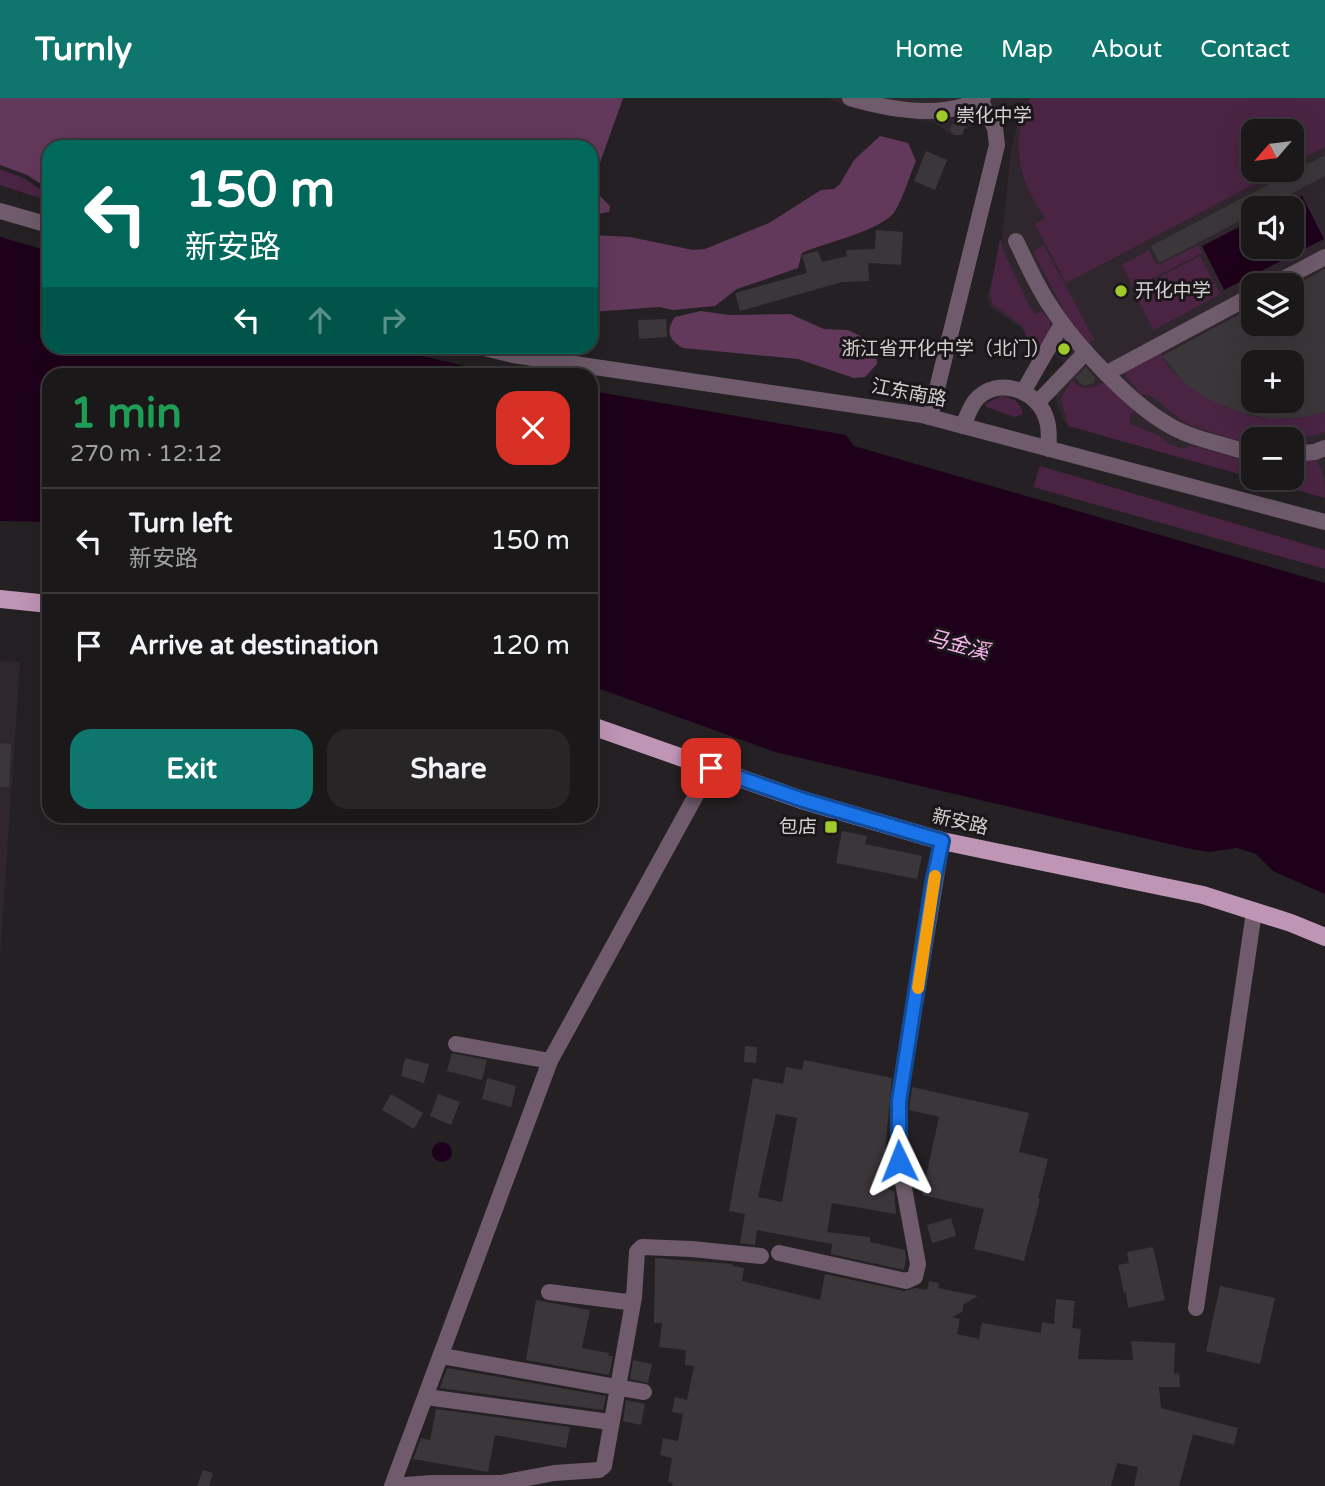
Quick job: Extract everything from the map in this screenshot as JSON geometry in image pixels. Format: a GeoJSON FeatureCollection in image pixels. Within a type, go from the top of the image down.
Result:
{"type":"FeatureCollection","features":[{"type":"Feature","properties":{"kind":"main road"},"geometry":{"type":"LineString","coordinates":[[0,599],[42,603]]}},
{"type":"Feature","properties":{"kind":"main road","name":"新安路"},"geometry":{"type":"LineString","coordinates":[[598,728],[803,800],[942,841],[1203,895],[1291,923],[1325,937]]}},
{"type":"Feature","properties":{"kind":"street"},"geometry":{"type":"LineString","coordinates":[[850,98],[920,111],[967,105],[981,99],[995,128],[995,157],[930,417]]}},
{"type":"Feature","properties":{"kind":"street"},"geometry":{"type":"LineString","coordinates":[[0,211],[42,223]]}},
{"type":"Feature","properties":{"kind":"street"},"geometry":{"type":"LineString","coordinates":[[1016,241],[1049,305],[1062,324],[1107,373],[1168,425],[1241,450]]}},
{"type":"Feature","properties":{"kind":"street"},"geometry":{"type":"LineString","coordinates":[[1295,273],[1325,257]]}},
{"type":"Feature","properties":{"kind":"street"},"geometry":{"type":"LineString","coordinates":[[1107,373],[1241,301]]}},
{"type":"Feature","properties":{"kind":"street"},"geometry":{"type":"LineString","coordinates":[[1023,392],[1062,324]]}},
{"type":"Feature","properties":{"kind":"street"},"geometry":{"type":"LineString","coordinates":[[1038,402],[1086,352]]}},
{"type":"Feature","properties":{"kind":"street","name":"江东南路"},"geometry":{"type":"LineString","coordinates":[[509,354],[930,417],[1325,522]]}},
{"type":"Feature","properties":{"kind":"street"},"geometry":{"type":"LineString","coordinates":[[963,426],[976,400],[990,390],[1003,387],[1023,392],[1038,402],[1048,422],[1049,449]]}},
{"type":"Feature","properties":{"kind":"street"},"geometry":{"type":"LineString","coordinates":[[1304,453],[1325,448]]}},
{"type":"Feature","properties":{"kind":"street"},"geometry":{"type":"LineString","coordinates":[[711,768],[550,1061],[392,1486],[500,1483],[554,1473],[598,1471],[604,1466],[634,1297],[637,1252],[642,1247],[761,1256]]}},
{"type":"Feature","properties":{"kind":"street"},"geometry":{"type":"LineString","coordinates":[[779,1252],[906,1281],[915,1277],[918,1264],[899,1161],[899,1101],[942,841]]}},
{"type":"Feature","properties":{"kind":"street"},"geometry":{"type":"LineString","coordinates":[[1196,1308],[1254,912]]}},
{"type":"Feature","properties":{"kind":"street"},"geometry":{"type":"LineString","coordinates":[[456,1044],[550,1061]]}},
{"type":"Feature","properties":{"kind":"street"},"geometry":{"type":"LineString","coordinates":[[549,1292],[626,1301],[634,1297]]}},
{"type":"Feature","properties":{"kind":"street"},"geometry":{"type":"LineString","coordinates":[[442,1356],[644,1392]]}},
{"type":"Feature","properties":{"kind":"street"},"geometry":{"type":"LineString","coordinates":[[426,1397],[610,1422]]}},
{"type":"Feature","properties":{"kind":"shaded area"},"geometry":{"type":"Polygon","coordinates":[[[0,98],[623,98],[598,168],[598,140],[42,140],[42,185],[27,175],[0,165],[0,98]]]}},
{"type":"Feature","properties":{"kind":"shaded area","name":"开化中学"},"geometry":{"type":"Polygon","coordinates":[[[827,98],[1325,98],[1325,495],[1304,484],[1304,427],[1241,427],[1241,472],[1064,422],[1055,396],[1072,369],[1032,335],[991,308],[987,297],[1001,248],[1011,150],[1023,100],[999,110],[954,136],[933,122],[854,109],[827,98]]]}},
{"type":"Feature","properties":{"kind":"shaded area"},"geometry":{"type":"Polygon","coordinates":[[[1030,98],[1325,98],[1325,147],[1304,158],[1304,119],[1241,119],[1241,182],[1258,182],[1066,283],[1035,224],[1045,218],[1023,175],[1019,145],[1024,114],[1030,98]]]}},
{"type":"Feature","properties":{"kind":"shaded area"},"geometry":{"type":"Polygon","coordinates":[[[880,136],[908,143],[916,161],[895,211],[879,224],[802,253],[798,268],[737,289],[715,306],[598,312],[598,235],[630,237],[693,250],[705,249],[769,223],[821,190],[834,189],[840,184],[854,160],[880,136]]]}},
{"type":"Feature","properties":{"kind":"shaded area"},"geometry":{"type":"Polygon","coordinates":[[[0,169],[24,178],[42,191],[42,199],[0,185],[0,169]]]}},
{"type":"Feature","properties":{"kind":"shaded area"},"geometry":{"type":"Polygon","coordinates":[[[598,194],[610,206],[609,212],[598,214],[598,194]]]}},
{"type":"Feature","properties":{"kind":"shaded area"},"geometry":{"type":"Polygon","coordinates":[[[1000,238],[1004,253],[1031,309],[1035,314],[1042,312],[1047,316],[1051,325],[1041,345],[1028,341],[1022,326],[992,304],[990,293],[1000,238]]]}},
{"type":"Feature","properties":{"kind":"shaded area"},"geometry":{"type":"Polygon","coordinates":[[[1044,245],[1094,340],[1089,343],[1067,316],[1034,254],[1034,251],[1044,245]]]}},
{"type":"Feature","properties":{"kind":"shaded area"},"geometry":{"type":"Polygon","coordinates":[[[1198,245],[1202,253],[1134,288],[1122,265],[1149,250],[1155,263],[1159,265],[1198,245]]]}},
{"type":"Feature","properties":{"kind":"shaded area"},"geometry":{"type":"Polygon","coordinates":[[[1200,256],[1220,294],[1154,330],[1133,291],[1200,256]]]}},
{"type":"Feature","properties":{"kind":"shaded area"},"geometry":{"type":"Polygon","coordinates":[[[701,311],[729,315],[790,314],[824,329],[848,330],[875,343],[877,364],[865,377],[854,378],[798,359],[683,348],[674,342],[670,335],[672,322],[675,317],[701,311]]]}},
{"type":"Feature","properties":{"kind":"shaded area"},"geometry":{"type":"Polygon","coordinates":[[[1159,349],[1177,376],[1190,387],[1223,406],[1256,417],[1278,419],[1325,412],[1325,432],[1304,437],[1304,427],[1241,427],[1241,440],[1232,439],[1185,423],[1153,397],[1141,394],[1125,375],[1126,370],[1159,349]]]}},
{"type":"Feature","properties":{"kind":"shaded area"},"geometry":{"type":"Polygon","coordinates":[[[1072,380],[1087,388],[1103,382],[1134,411],[1130,416],[1130,424],[1160,436],[1168,444],[1184,449],[1190,445],[1241,460],[1241,475],[1068,426],[1061,398],[1072,380]]]}},
{"type":"Feature","properties":{"kind":"shaded area"},"geometry":{"type":"Polygon","coordinates":[[[1001,396],[1015,401],[1023,414],[1015,417],[986,407],[985,404],[1001,396]]]}},
{"type":"Feature","properties":{"kind":"shaded area"},"geometry":{"type":"Polygon","coordinates":[[[1314,459],[1318,463],[1324,482],[1325,498],[1296,490],[1304,490],[1304,460],[1314,459]]]}},
{"type":"Feature","properties":{"kind":"shaded area"},"geometry":{"type":"Polygon","coordinates":[[[1040,466],[1325,550],[1325,569],[1033,487],[1040,466]]]}},
{"type":"Feature","properties":{"kind":"shaded area"},"geometry":{"type":"Polygon","coordinates":[[[0,661],[20,662],[0,957],[0,661]]]}},
{"type":"Feature","properties":{"kind":"water"},"geometry":{"type":"Polygon","coordinates":[[[1304,200],[1324,239],[1304,249],[1304,200]]]}},
{"type":"Feature","properties":{"kind":"water"},"geometry":{"type":"Polygon","coordinates":[[[1241,226],[1241,259],[1285,259],[1257,273],[1241,273],[1241,281],[1224,290],[1202,246],[1241,226]]]}},
{"type":"Feature","properties":{"kind":"water"},"geometry":{"type":"Polygon","coordinates":[[[0,237],[42,249],[42,354],[414,354],[473,368],[42,368],[42,522],[0,521],[0,237]]]}},
{"type":"Feature","properties":{"kind":"water","name":"马金溪"},"geometry":{"type":"Polygon","coordinates":[[[598,392],[846,435],[854,446],[1325,583],[1325,894],[1273,871],[1256,854],[1237,848],[1209,852],[1191,849],[775,752],[598,688],[598,392]]]}},
{"type":"Feature","properties":{"kind":"water"},"geometry":{"type":"Polygon","coordinates":[[[442,1142],[449,1145],[452,1152],[449,1159],[442,1162],[435,1159],[432,1152],[435,1145],[442,1142]]]}},
{"type":"Feature","properties":{"kind":"building"},"geometry":{"type":"Polygon","coordinates":[[[954,122],[967,123],[962,135],[954,135],[950,129],[954,122]]]}},
{"type":"Feature","properties":{"kind":"building"},"geometry":{"type":"Polygon","coordinates":[[[926,151],[947,160],[935,190],[914,181],[926,151]]]}},
{"type":"Feature","properties":{"kind":"building"},"geometry":{"type":"Polygon","coordinates":[[[1325,155],[1325,176],[1287,196],[1247,196],[1273,182],[1304,182],[1304,166],[1325,155]]]}},
{"type":"Feature","properties":{"kind":"building"},"geometry":{"type":"Polygon","coordinates":[[[1241,199],[1241,220],[1159,263],[1151,246],[1241,199]]]}},
{"type":"Feature","properties":{"kind":"building"},"geometry":{"type":"Polygon","coordinates":[[[876,230],[903,232],[901,265],[868,263],[869,281],[842,282],[740,311],[735,293],[807,273],[802,255],[818,251],[822,262],[847,256],[846,250],[875,249],[876,230]]]}},
{"type":"Feature","properties":{"kind":"building"},"geometry":{"type":"Polygon","coordinates":[[[1325,269],[1325,412],[1299,418],[1270,419],[1243,413],[1304,413],[1304,350],[1241,350],[1241,412],[1205,398],[1184,383],[1162,356],[1241,313],[1241,336],[1304,336],[1304,280],[1325,269]]]}},
{"type":"Feature","properties":{"kind":"building"},"geometry":{"type":"Polygon","coordinates":[[[666,319],[667,337],[639,339],[638,320],[666,319]]]}},
{"type":"Feature","properties":{"kind":"building"},"geometry":{"type":"Polygon","coordinates":[[[1086,367],[1095,378],[1093,383],[1084,386],[1075,378],[1086,367]]]}},
{"type":"Feature","properties":{"kind":"building"},"geometry":{"type":"Polygon","coordinates":[[[0,743],[11,744],[9,787],[0,787],[0,743]]]}},
{"type":"Feature","properties":{"kind":"building"},"geometry":{"type":"Polygon","coordinates":[[[842,831],[867,836],[865,844],[922,856],[917,879],[836,863],[842,831]]]}},
{"type":"Feature","properties":{"kind":"building"},"geometry":{"type":"Polygon","coordinates":[[[745,1046],[757,1047],[756,1063],[744,1062],[745,1046]]]}},
{"type":"Feature","properties":{"kind":"building"},"geometry":{"type":"Polygon","coordinates":[[[452,1053],[487,1060],[482,1080],[447,1071],[452,1053]]]}},
{"type":"Feature","properties":{"kind":"building"},"geometry":{"type":"Polygon","coordinates":[[[405,1058],[429,1064],[424,1083],[401,1076],[405,1058]]]}},
{"type":"Feature","properties":{"kind":"building"},"geometry":{"type":"Polygon","coordinates":[[[804,1060],[892,1078],[885,1152],[888,1153],[891,1174],[888,1189],[894,1191],[896,1214],[832,1203],[827,1232],[870,1237],[870,1242],[905,1250],[904,1270],[831,1254],[832,1244],[757,1230],[755,1245],[740,1243],[745,1214],[729,1211],[753,1078],[783,1084],[786,1067],[802,1070],[804,1060]],[[776,1114],[758,1197],[782,1202],[797,1118],[776,1114]]]}},
{"type":"Feature","properties":{"kind":"building"},"geometry":{"type":"Polygon","coordinates":[[[487,1078],[516,1086],[511,1107],[482,1099],[487,1078]]]}},
{"type":"Feature","properties":{"kind":"building"},"geometry":{"type":"Polygon","coordinates":[[[912,1087],[1029,1113],[1019,1152],[1048,1159],[1024,1261],[974,1249],[984,1209],[922,1195],[939,1117],[909,1110],[912,1087]]]}},
{"type":"Feature","properties":{"kind":"building"},"geometry":{"type":"Polygon","coordinates":[[[391,1094],[423,1113],[414,1129],[382,1110],[391,1094]]]}},
{"type":"Feature","properties":{"kind":"building"},"geometry":{"type":"Polygon","coordinates":[[[438,1094],[460,1102],[451,1125],[430,1116],[438,1094]]]}},
{"type":"Feature","properties":{"kind":"building"},"geometry":{"type":"Polygon","coordinates":[[[951,1218],[956,1236],[932,1243],[927,1225],[951,1218]]]}},
{"type":"Feature","properties":{"kind":"building"},"geometry":{"type":"Polygon","coordinates":[[[1153,1247],[1165,1300],[1128,1308],[1118,1265],[1129,1263],[1127,1252],[1153,1247]]]}},
{"type":"Feature","properties":{"kind":"building"},"geometry":{"type":"Polygon","coordinates":[[[655,1258],[733,1264],[732,1266],[744,1268],[742,1281],[820,1300],[825,1274],[904,1291],[916,1288],[927,1290],[929,1281],[939,1283],[938,1288],[978,1296],[964,1304],[962,1312],[952,1317],[960,1319],[957,1334],[979,1339],[982,1323],[1041,1333],[1042,1322],[1054,1324],[1056,1299],[1075,1301],[1072,1328],[1081,1329],[1078,1359],[1133,1360],[1131,1341],[1175,1343],[1174,1374],[1179,1373],[1180,1387],[1159,1387],[1161,1408],[1238,1428],[1234,1445],[1193,1434],[1179,1486],[1134,1486],[1138,1467],[1117,1463],[1111,1486],[672,1486],[673,1483],[668,1482],[672,1458],[660,1455],[663,1438],[678,1441],[683,1414],[672,1412],[675,1397],[687,1400],[694,1366],[685,1365],[686,1350],[659,1347],[662,1323],[654,1323],[655,1258]]]}},
{"type":"Feature","properties":{"kind":"building"},"geometry":{"type":"Polygon","coordinates":[[[1220,1286],[1275,1298],[1260,1364],[1206,1351],[1220,1286]]]}},
{"type":"Feature","properties":{"kind":"building"},"geometry":{"type":"Polygon","coordinates":[[[536,1300],[590,1310],[582,1348],[613,1356],[609,1375],[526,1360],[536,1300]]]}},
{"type":"Feature","properties":{"kind":"building"},"geometry":{"type":"Polygon","coordinates":[[[633,1360],[652,1364],[648,1383],[630,1379],[633,1360]]]}},
{"type":"Feature","properties":{"kind":"building"},"geometry":{"type":"Polygon","coordinates":[[[447,1368],[606,1396],[603,1410],[440,1388],[447,1368]]]}},
{"type":"Feature","properties":{"kind":"building"},"geometry":{"type":"Polygon","coordinates":[[[626,1400],[645,1404],[641,1425],[623,1421],[626,1400]]]}},
{"type":"Feature","properties":{"kind":"building"},"geometry":{"type":"Polygon","coordinates":[[[436,1409],[570,1427],[566,1448],[495,1435],[488,1472],[413,1459],[421,1438],[430,1440],[436,1409]]]}},
{"type":"Feature","properties":{"kind":"building"},"geometry":{"type":"Polygon","coordinates":[[[203,1470],[213,1473],[209,1486],[197,1486],[203,1470]]]}},
{"type":"Feature","properties":{"kind":"slow traffic"},"geometry":{"type":"LineString","coordinates":[[918,988],[935,876]]}},
{"type":"Feature","properties":{"kind":"place","name":"崇化中学"},"geometry":{"type":"Point","coordinates":[942,116]}},
{"type":"Feature","properties":{"kind":"place","name":"开化中学"},"geometry":{"type":"Point","coordinates":[1121,291]}},
{"type":"Feature","properties":{"kind":"place","name":"浙江省开化中学（北门）"},"geometry":{"type":"Point","coordinates":[1064,349]}},
{"type":"Feature","properties":{"kind":"place","name":"包店"},"geometry":{"type":"Point","coordinates":[831,827]}},
{"type":"Feature","properties":{"kind":"route"},"geometry":{"type":"LineString","coordinates":[[711,768],[803,800],[942,841],[899,1101],[899,1161]]}}]}
